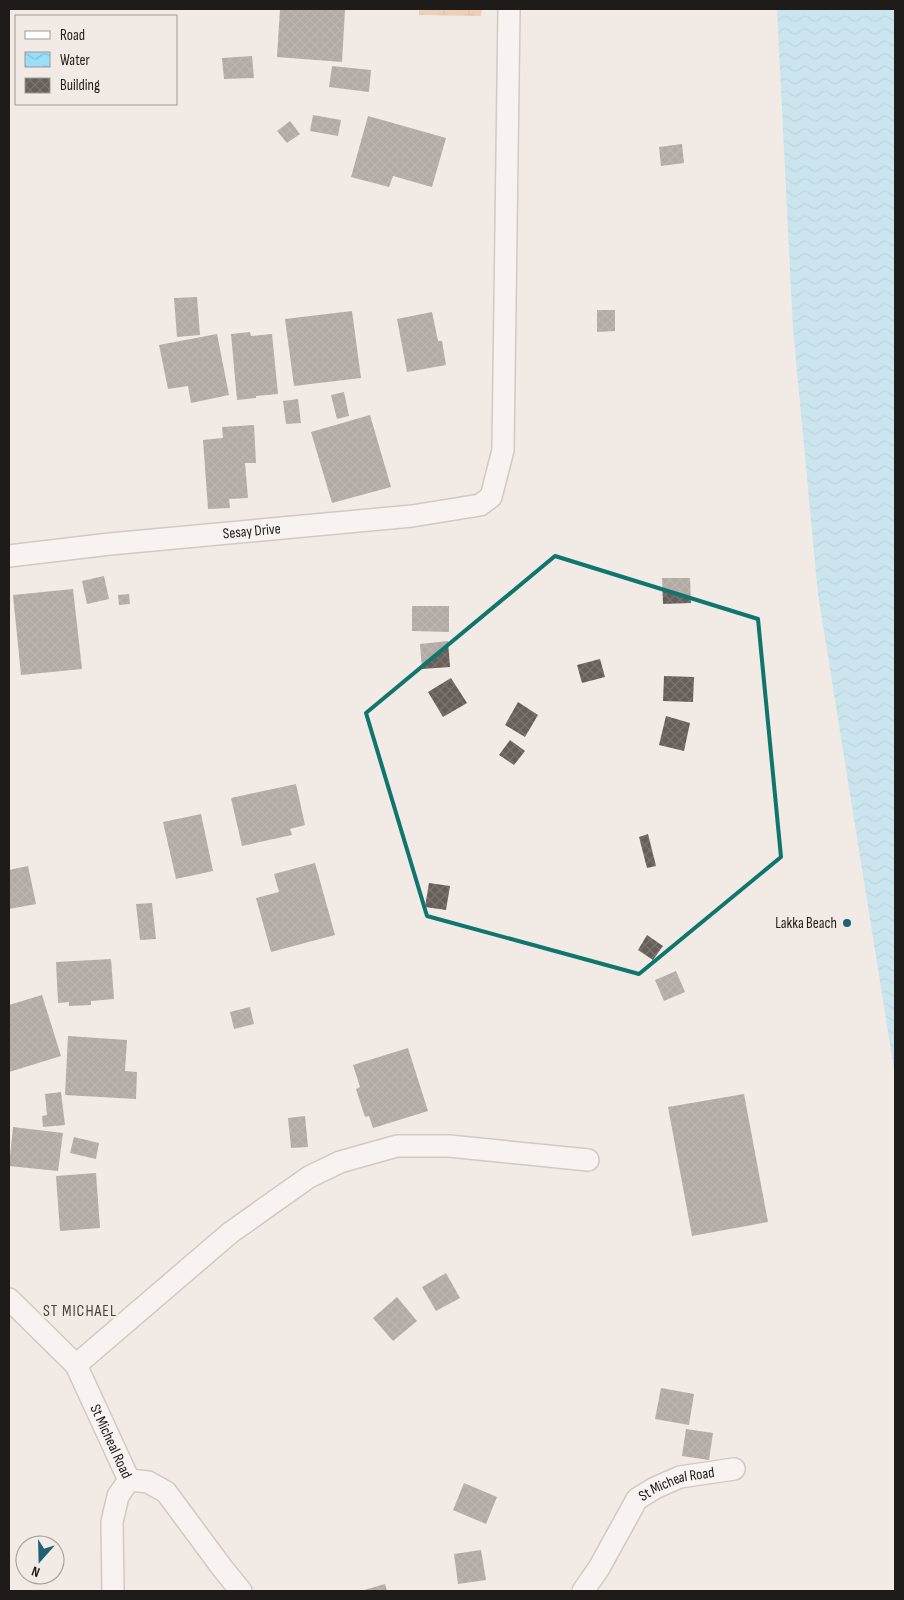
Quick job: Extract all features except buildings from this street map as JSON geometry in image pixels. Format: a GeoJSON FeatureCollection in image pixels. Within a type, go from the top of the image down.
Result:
{"type":"FeatureCollection","features":[{"type":"Feature","properties":{"kind":"street","name":"Sesay Drive"},"geometry":{"type":"LineString","coordinates":[[9,556],[120,543],[412,516],[480,504],[491,497],[503,450],[509,9]]}},
{"type":"Feature","properties":{"kind":"street"},"geometry":{"type":"LineString","coordinates":[[76,1365],[230,1234],[309,1177],[340,1162],[397,1146],[449,1146],[588,1160]]}},
{"type":"Feature","properties":{"kind":"street","name":"St Micheal Road"},"geometry":{"type":"LineString","coordinates":[[9,1298],[76,1365],[129,1480],[148,1482],[166,1492],[241,1591]]}},
{"type":"Feature","properties":{"kind":"street","name":"St Micheal Road"},"geometry":{"type":"LineString","coordinates":[[583,1591],[599,1568],[637,1498],[680,1478],[734,1469]]}},
{"type":"Feature","properties":{"kind":"street"},"geometry":{"type":"LineString","coordinates":[[113,1591],[112,1522],[118,1496],[129,1480]]}},
{"type":"Feature","properties":{"kind":"highlighted area"},"geometry":{"type":"Polygon","coordinates":[[[555,556],[758,619],[781,857],[639,974],[427,916],[366,713],[555,556]]]}},
{"type":"Feature","properties":{"kind":"green space"},"geometry":{"type":"Polygon","coordinates":[[[419,9],[482,9],[481,16],[419,15],[419,9]]]}},
{"type":"Feature","properties":{"kind":"water"},"geometry":{"type":"Polygon","coordinates":[[[777,9],[895,9],[895,1075],[818,594],[793,329],[777,9]]]}},
{"type":"Feature","properties":{"kind":"place","name":"Lakka Beach"},"geometry":{"type":"Point","coordinates":[847,923]}},
{"type":"Feature","properties":{"kind":"district","name":"ST MICHAEL"},"geometry":{"type":"Point","coordinates":[80,1310]}}]}
